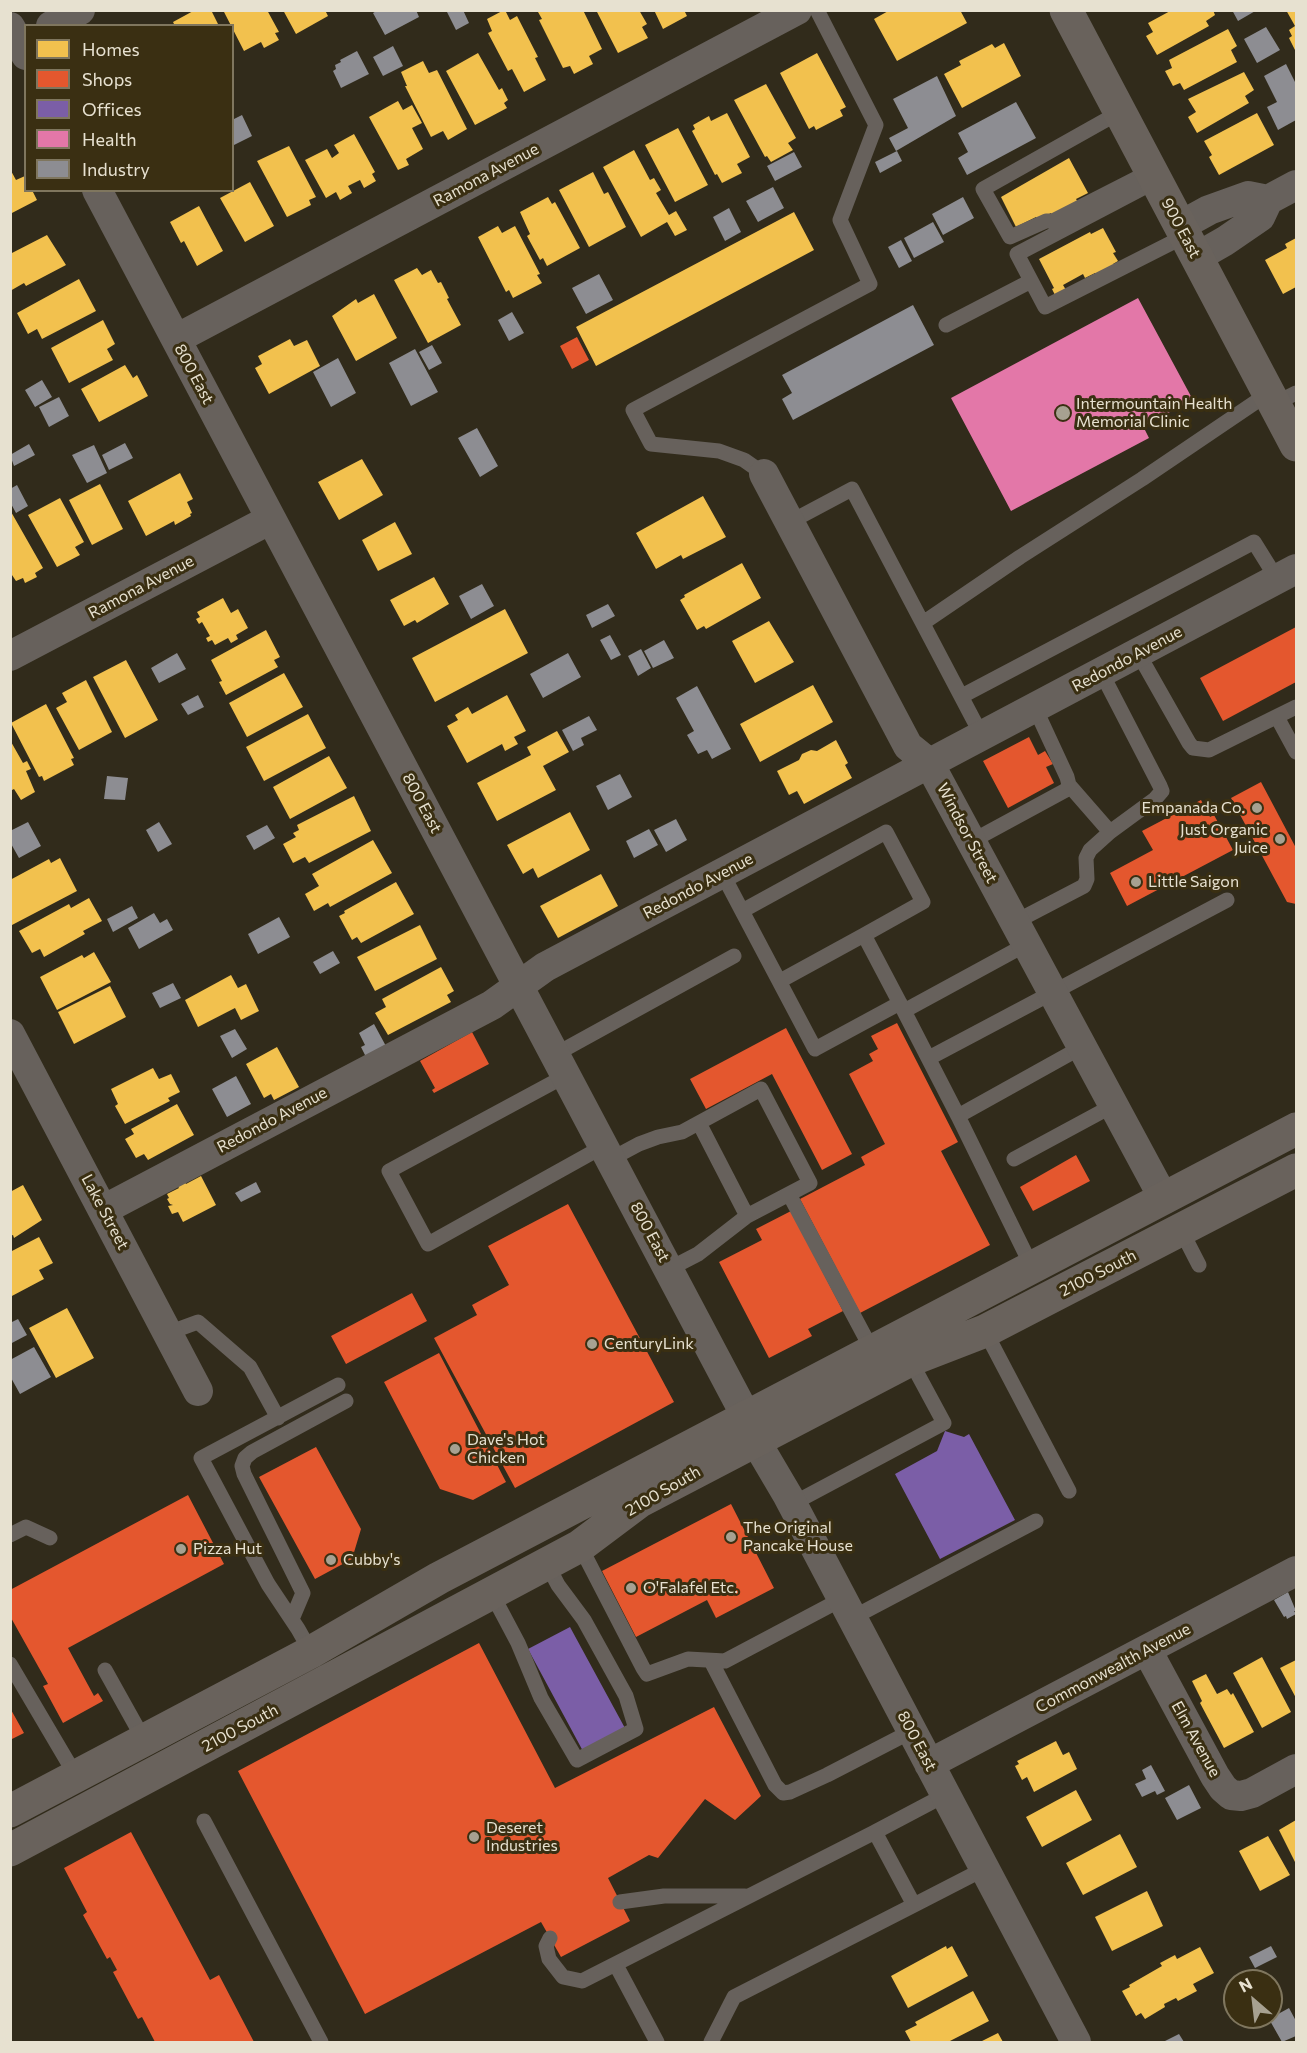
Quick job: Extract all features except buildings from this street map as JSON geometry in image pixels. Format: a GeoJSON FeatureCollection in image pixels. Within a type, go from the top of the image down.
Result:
{"type":"FeatureCollection","features":[{"type":"Feature","properties":{"kind":"main road","name":"900 East"},"geometry":{"type":"LineString","coordinates":[[1066,10],[1187,240],[1280,396],[1296,445]]}},
{"type":"Feature","properties":{"kind":"main road","name":"2100 South"},"geometry":{"type":"LineString","coordinates":[[10,1850],[580,1546],[640,1501],[872,1350],[1296,1129]]}},
{"type":"Feature","properties":{"kind":"main road"},"geometry":{"type":"LineString","coordinates":[[1181,1230],[1188,1210],[1196,1202],[1296,1147]]}},
{"type":"Feature","properties":{"kind":"main road","name":"2100 South"},"geometry":{"type":"LineString","coordinates":[[10,1811],[311,1652],[439,1578],[751,1428],[910,1360],[985,1331],[1296,1170]]}},
{"type":"Feature","properties":{"kind":"main road"},"geometry":{"type":"LineString","coordinates":[[985,1331],[988,1316],[999,1304],[1152,1224],[1163,1211],[1164,1199]]}},
{"type":"Feature","properties":{"kind":"street"},"geometry":{"type":"LineString","coordinates":[[55,24],[80,10]]}},
{"type":"Feature","properties":{"kind":"street","name":"Ramona Avenue"},"geometry":{"type":"LineString","coordinates":[[176,339],[797,10]]}},
{"type":"Feature","properties":{"kind":"street"},"geometry":{"type":"LineString","coordinates":[[1187,240],[1209,210],[1248,196],[1268,200],[1296,185]]}},
{"type":"Feature","properties":{"kind":"street","name":"800 East"},"geometry":{"type":"LineString","coordinates":[[98,192],[608,1152],[1076,2043]]}},
{"type":"Feature","properties":{"kind":"street","name":"Windsor Street"},"geometry":{"type":"LineString","coordinates":[[764,474],[908,746],[929,763],[1164,1199]]}},
{"type":"Feature","properties":{"kind":"street","name":"Ramona Avenue"},"geometry":{"type":"LineString","coordinates":[[10,656],[271,519]]}},
{"type":"Feature","properties":{"kind":"street","name":"Redondo Avenue"},"geometry":{"type":"LineString","coordinates":[[104,1210],[492,1005],[545,967],[1287,574]]}},
{"type":"Feature","properties":{"kind":"street","name":"Lake Street"},"geometry":{"type":"LineString","coordinates":[[10,1034],[198,1391]]}},
{"type":"Feature","properties":{"kind":"street","name":"Commonwealth Avenue"},"geometry":{"type":"LineString","coordinates":[[929,1764],[1296,1571]]}},
{"type":"Feature","properties":{"kind":"street","name":"Elm Avenue"},"geometry":{"type":"LineString","coordinates":[[1147,1650],[1215,1776],[1231,1795],[1241,1796],[1252,1792],[1296,1769]]}},
{"type":"Feature","properties":{"kind":"lane"},"geometry":{"type":"LineString","coordinates":[[764,474],[744,460],[719,451],[651,444],[633,410],[870,284],[840,220],[876,125],[817,10]]}},
{"type":"Feature","properties":{"kind":"lane"},"geometry":{"type":"LineString","coordinates":[[1120,112],[983,189],[1010,237],[1046,221],[1053,221],[1154,176]]}},
{"type":"Feature","properties":{"kind":"lane"},"geometry":{"type":"LineString","coordinates":[[1154,176],[1017,254],[1045,307],[1187,240]]}},
{"type":"Feature","properties":{"kind":"lane"},"geometry":{"type":"LineString","coordinates":[[946,325],[1031,281]]}},
{"type":"Feature","properties":{"kind":"lane"},"geometry":{"type":"LineString","coordinates":[[923,623],[1020,557],[1142,479],[1280,396]]}},
{"type":"Feature","properties":{"kind":"lane"},"geometry":{"type":"LineString","coordinates":[[790,522],[852,489],[982,736]]}},
{"type":"Feature","properties":{"kind":"lane"},"geometry":{"type":"LineString","coordinates":[[962,696],[1254,542],[1287,574]]}},
{"type":"Feature","properties":{"kind":"lane"},"geometry":{"type":"LineString","coordinates":[[1138,652],[1193,747],[1209,750],[1296,707]]}},
{"type":"Feature","properties":{"kind":"lane"},"geometry":{"type":"LineString","coordinates":[[722,873],[815,1049],[902,1007],[1021,933],[1084,886],[1087,879],[1086,858],[1090,850],[1162,791],[1101,672]]}},
{"type":"Feature","properties":{"kind":"lane"},"geometry":{"type":"LineString","coordinates":[[1035,708],[1069,785],[1110,832]]}},
{"type":"Feature","properties":{"kind":"lane"},"geometry":{"type":"LineString","coordinates":[[1277,717],[1296,752]]}},
{"type":"Feature","properties":{"kind":"lane"},"geometry":{"type":"LineString","coordinates":[[972,841],[1066,790],[1069,785]]}},
{"type":"Feature","properties":{"kind":"lane"},"geometry":{"type":"LineString","coordinates":[[742,911],[886,832],[923,902],[780,981]]}},
{"type":"Feature","properties":{"kind":"lane"},"geometry":{"type":"LineString","coordinates":[[929,1059],[1227,900]]}},
{"type":"Feature","properties":{"kind":"lane"},"geometry":{"type":"LineString","coordinates":[[864,935],[958,1116],[1032,1267]]}},
{"type":"Feature","properties":{"kind":"lane"},"geometry":{"type":"LineString","coordinates":[[669,1269],[698,1254],[747,1215],[810,1183],[761,1089],[682,1132],[608,1152],[428,1244],[390,1171],[734,956]]}},
{"type":"Feature","properties":{"kind":"lane"},"geometry":{"type":"LineString","coordinates":[[958,1116],[1082,1047]]}},
{"type":"Feature","properties":{"kind":"lane"},"geometry":{"type":"LineString","coordinates":[[1014,1159],[1114,1105]]}},
{"type":"Feature","properties":{"kind":"lane"},"geometry":{"type":"LineString","coordinates":[[699,1123],[747,1215]]}},
{"type":"Feature","properties":{"kind":"lane"},"geometry":{"type":"LineString","coordinates":[[789,1194],[872,1350]]}},
{"type":"Feature","properties":{"kind":"lane"},"geometry":{"type":"LineString","coordinates":[[1181,1230],[1199,1265]]}},
{"type":"Feature","properties":{"kind":"lane"},"geometry":{"type":"LineString","coordinates":[[168,1333],[198,1322],[250,1366],[278,1418]]}},
{"type":"Feature","properties":{"kind":"lane"},"geometry":{"type":"LineString","coordinates":[[985,1331],[1069,1491]]}},
{"type":"Feature","properties":{"kind":"lane"},"geometry":{"type":"LineString","coordinates":[[792,1503],[944,1423],[910,1360]]}},
{"type":"Feature","properties":{"kind":"lane"},"geometry":{"type":"LineString","coordinates":[[311,1652],[268,1584],[201,1458],[338,1385]]}},
{"type":"Feature","properties":{"kind":"lane"},"geometry":{"type":"LineString","coordinates":[[292,1619],[303,1593],[242,1466],[245,1458],[252,1452],[346,1401]]}},
{"type":"Feature","properties":{"kind":"lane"},"geometry":{"type":"LineString","coordinates":[[580,1546],[647,1674],[688,1659],[725,1661],[1036,1521]]}},
{"type":"Feature","properties":{"kind":"lane"},"geometry":{"type":"LineString","coordinates":[[10,1535],[26,1527],[51,1538]]}},
{"type":"Feature","properties":{"kind":"lane"},"geometry":{"type":"LineString","coordinates":[[492,1594],[518,1643],[541,1698],[577,1760],[636,1729],[626,1696],[584,1620],[558,1585],[547,1564]]}},
{"type":"Feature","properties":{"kind":"lane"},"geometry":{"type":"LineString","coordinates":[[711,1660],[774,1785],[783,1793],[827,1775],[912,1731]]}},
{"type":"Feature","properties":{"kind":"lane"},"geometry":{"type":"LineString","coordinates":[[10,1664],[76,1776]]}},
{"type":"Feature","properties":{"kind":"lane"},"geometry":{"type":"LineString","coordinates":[[105,1670],[144,1740]]}},
{"type":"Feature","properties":{"kind":"lane"},"geometry":{"type":"LineString","coordinates":[[550,1938],[546,1946],[549,1959],[563,1977],[582,1981],[945,1794]]}},
{"type":"Feature","properties":{"kind":"lane"},"geometry":{"type":"LineString","coordinates":[[204,1821],[321,2043]]}},
{"type":"Feature","properties":{"kind":"lane"},"geometry":{"type":"LineString","coordinates":[[875,1832],[914,1905]]}},
{"type":"Feature","properties":{"kind":"lane"},"geometry":{"type":"LineString","coordinates":[[711,2043],[734,1997],[984,1869]]}},
{"type":"Feature","properties":{"kind":"lane"},"geometry":{"type":"LineString","coordinates":[[620,1902],[664,1896],[748,1896]]}},
{"type":"Feature","properties":{"kind":"lane"},"geometry":{"type":"LineString","coordinates":[[616,1965],[657,2043]]}},
{"type":"Feature","properties":{"kind":"place","name":"Intermountain Health Memorial Clinic"},"geometry":{"type":"Point","coordinates":[1063,413]}},
{"type":"Feature","properties":{"kind":"place","name":"Empanada Co."},"geometry":{"type":"Point","coordinates":[1257,808]}},
{"type":"Feature","properties":{"kind":"place","name":"Just Organic Juice"},"geometry":{"type":"Point","coordinates":[1280,839]}},
{"type":"Feature","properties":{"kind":"place","name":"Little Saigon"},"geometry":{"type":"Point","coordinates":[1136,882]}},
{"type":"Feature","properties":{"kind":"place","name":"CenturyLink"},"geometry":{"type":"Point","coordinates":[592,1344]}},
{"type":"Feature","properties":{"kind":"place","name":"Dave's Hot Chicken"},"geometry":{"type":"Point","coordinates":[455,1449]}},
{"type":"Feature","properties":{"kind":"place","name":"The Original Pancake House"},"geometry":{"type":"Point","coordinates":[731,1537]}},
{"type":"Feature","properties":{"kind":"place","name":"Pizza Hut"},"geometry":{"type":"Point","coordinates":[181,1549]}},
{"type":"Feature","properties":{"kind":"place","name":"Cubby's"},"geometry":{"type":"Point","coordinates":[331,1560]}},
{"type":"Feature","properties":{"kind":"place","name":"O'Falafel Etc."},"geometry":{"type":"Point","coordinates":[631,1588]}},
{"type":"Feature","properties":{"kind":"place","name":"Deseret Industries"},"geometry":{"type":"Point","coordinates":[474,1837]}}]}
